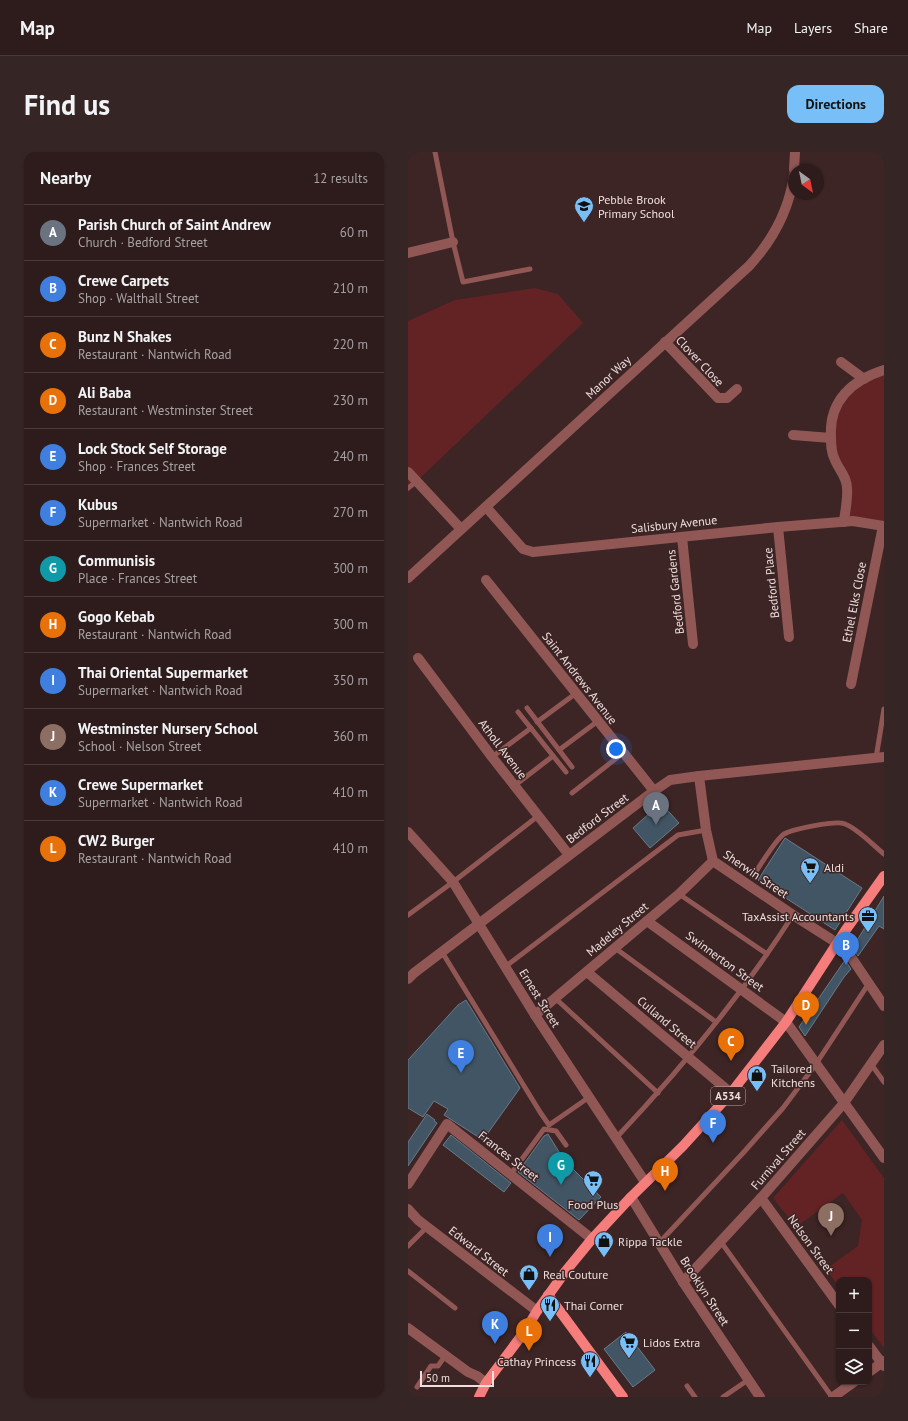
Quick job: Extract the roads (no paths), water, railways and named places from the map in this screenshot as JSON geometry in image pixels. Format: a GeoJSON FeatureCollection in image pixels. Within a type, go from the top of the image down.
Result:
{"type":"FeatureCollection","features":[{"type":"Feature","properties":{"kind":"main road","name":"A534"},"geometry":{"type":"LineString","coordinates":[[482,1396],[486,1383],[548,1295],[592,1239],[645,1182],[683,1146],[731,1093],[786,1022],[837,943],[884,876]]}},
{"type":"Feature","properties":{"kind":"main road"},"geometry":{"type":"LineString","coordinates":[[548,1295],[624,1397]]}},
{"type":"Feature","properties":{"kind":"street"},"geometry":{"type":"LineString","coordinates":[[794,164],[795,152]]}},
{"type":"Feature","properties":{"kind":"street","name":"Manor Way"},"geometry":{"type":"LineString","coordinates":[[408,578],[749,266],[768,242],[783,216],[789,200]]}},
{"type":"Feature","properties":{"kind":"street"},"geometry":{"type":"LineString","coordinates":[[408,253],[453,242]]}},
{"type":"Feature","properties":{"kind":"street","name":"Clover Close"},"geometry":{"type":"LineString","coordinates":[[665,342],[718,398],[727,398],[737,389]]}},
{"type":"Feature","properties":{"kind":"street"},"geometry":{"type":"LineString","coordinates":[[842,362],[864,379]]}},
{"type":"Feature","properties":{"kind":"street"},"geometry":{"type":"LineString","coordinates":[[844,522],[848,487],[843,473],[834,460],[831,448],[831,431],[834,410],[843,394],[873,373],[884,370]]}},
{"type":"Feature","properties":{"kind":"street"},"geometry":{"type":"LineString","coordinates":[[793,435],[831,438]]}},
{"type":"Feature","properties":{"kind":"street"},"geometry":{"type":"LineString","coordinates":[[408,472],[412,485],[461,529]]}},
{"type":"Feature","properties":{"kind":"street","name":"Salisbury Avenue"},"geometry":{"type":"LineString","coordinates":[[486,507],[523,548],[532,552],[778,527],[853,521],[883,526]]}},
{"type":"Feature","properties":{"kind":"street","name":"Ethel Elks Close"},"geometry":{"type":"LineString","coordinates":[[851,684],[883,526]]}},
{"type":"Feature","properties":{"kind":"street","name":"Bedford Place"},"geometry":{"type":"LineString","coordinates":[[778,527],[789,638]]}},
{"type":"Feature","properties":{"kind":"street","name":"Bedford Gardens"},"geometry":{"type":"LineString","coordinates":[[682,537],[693,644]]}},
{"type":"Feature","properties":{"kind":"street","name":"Saint Andrews Avenue"},"geometry":{"type":"LineString","coordinates":[[486,580],[575,694],[654,791]]}},
{"type":"Feature","properties":{"kind":"street","name":"Atholl Avenue"},"geometry":{"type":"LineString","coordinates":[[418,658],[514,786],[569,855]]}},
{"type":"Feature","properties":{"kind":"street","name":"Bedford Street"},"geometry":{"type":"LineString","coordinates":[[408,979],[478,923],[670,780],[880,757]]}},
{"type":"Feature","properties":{"kind":"street","name":"Sherwin Street"},"geometry":{"type":"LineString","coordinates":[[699,776],[706,830],[713,861],[837,943],[849,954],[884,1006]]}},
{"type":"Feature","properties":{"kind":"street","name":"Ernest Street"},"geometry":{"type":"LineString","coordinates":[[408,832],[453,882],[588,1098],[645,1182]]}},
{"type":"Feature","properties":{"kind":"street","name":"Madeley Street"},"geometry":{"type":"LineString","coordinates":[[535,1015],[679,894],[713,861]]}},
{"type":"Feature","properties":{"kind":"street","name":"Swinnerton Street"},"geometry":{"type":"LineString","coordinates":[[647,921],[786,1022],[884,1158]]}},
{"type":"Feature","properties":{"kind":"street","name":"Culland Street"},"geometry":{"type":"LineString","coordinates":[[587,972],[731,1093]]}},
{"type":"Feature","properties":{"kind":"street","name":"Furnival Street"},"geometry":{"type":"LineString","coordinates":[[683,1282],[761,1198],[844,1103],[884,1045]]}},
{"type":"Feature","properties":{"kind":"street","name":"Frances Street"},"geometry":{"type":"LineString","coordinates":[[408,1184],[447,1124],[592,1239]]}},
{"type":"Feature","properties":{"kind":"street","name":"Brooklyn Street"},"geometry":{"type":"LineString","coordinates":[[631,1197],[683,1282],[760,1397]]}},
{"type":"Feature","properties":{"kind":"street","name":"Nelson Street"},"geometry":{"type":"LineString","coordinates":[[761,1198],[836,1301]]}},
{"type":"Feature","properties":{"kind":"street","name":"Edward Street"},"geometry":{"type":"LineString","coordinates":[[408,1209],[427,1227],[537,1311]]}},
{"type":"Feature","properties":{"kind":"street"},"geometry":{"type":"LineString","coordinates":[[408,1328],[468,1372],[477,1376],[486,1383]]}},
{"type":"Feature","properties":{"kind":"street"},"geometry":{"type":"LineString","coordinates":[[871,1349],[883,1364],[872,1370]]}},
{"type":"Feature","properties":{"kind":"street"},"geometry":{"type":"LineString","coordinates":[[832,1397],[850,1385]]}},
{"type":"Feature","properties":{"kind":"lane"},"geometry":{"type":"LineString","coordinates":[[435,152],[453,242],[464,282],[530,268]]}},
{"type":"Feature","properties":{"kind":"lane"},"geometry":{"type":"LineString","coordinates":[[537,722],[575,694]]}},
{"type":"Feature","properties":{"kind":"lane"},"geometry":{"type":"LineString","coordinates":[[527,708],[572,767]]}},
{"type":"Feature","properties":{"kind":"lane"},"geometry":{"type":"LineString","coordinates":[[880,757],[884,709]]}},
{"type":"Feature","properties":{"kind":"lane"},"geometry":{"type":"LineString","coordinates":[[518,712],[566,772]]}},
{"type":"Feature","properties":{"kind":"lane"},"geometry":{"type":"LineString","coordinates":[[559,750],[598,721]]}},
{"type":"Feature","properties":{"kind":"lane"},"geometry":{"type":"LineString","coordinates":[[492,757],[531,728]]}},
{"type":"Feature","properties":{"kind":"lane"},"geometry":{"type":"LineString","coordinates":[[572,793],[623,753]]}},
{"type":"Feature","properties":{"kind":"lane"},"geometry":{"type":"LineString","coordinates":[[514,786],[553,756]]}},
{"type":"Feature","properties":{"kind":"lane"},"geometry":{"type":"LineString","coordinates":[[408,915],[538,816]]}},
{"type":"Feature","properties":{"kind":"lane"},"geometry":{"type":"LineString","coordinates":[[753,876],[785,834],[832,822],[844,823],[855,830],[884,854]]}},
{"type":"Feature","properties":{"kind":"lane"},"geometry":{"type":"LineString","coordinates":[[505,967],[678,835],[706,830]]}},
{"type":"Feature","properties":{"kind":"lane"},"geometry":{"type":"LineString","coordinates":[[679,894],[768,954]]}},
{"type":"Feature","properties":{"kind":"lane"},"geometry":{"type":"LineString","coordinates":[[616,1138],[658,1093],[742,990],[768,954],[793,915]]}},
{"type":"Feature","properties":{"kind":"lane"},"geometry":{"type":"LineString","coordinates":[[615,948],[716,1022]]}},
{"type":"Feature","properties":{"kind":"lane"},"geometry":{"type":"LineString","coordinates":[[442,952],[549,1125],[588,1098]]}},
{"type":"Feature","properties":{"kind":"lane"},"geometry":{"type":"LineString","coordinates":[[659,1243],[764,1130],[816,1064],[869,983]]}},
{"type":"Feature","properties":{"kind":"lane"},"geometry":{"type":"LineString","coordinates":[[555,998],[658,1093]]}},
{"type":"Feature","properties":{"kind":"lane"},"geometry":{"type":"LineString","coordinates":[[871,1064],[884,1082]]}},
{"type":"Feature","properties":{"kind":"lane"},"geometry":{"type":"LineString","coordinates":[[511,1174],[544,1129],[556,1131],[566,1145]]}},
{"type":"Feature","properties":{"kind":"lane"},"geometry":{"type":"LineString","coordinates":[[408,1246],[427,1227]]}},
{"type":"Feature","properties":{"kind":"lane"},"geometry":{"type":"LineString","coordinates":[[721,1242],[832,1397]]}},
{"type":"Feature","properties":{"kind":"lane"},"geometry":{"type":"LineString","coordinates":[[408,1271],[455,1308]]}},
{"type":"Feature","properties":{"kind":"lane"},"geometry":{"type":"LineString","coordinates":[[416,1387],[431,1366],[438,1366],[446,1356]]}},
{"type":"Feature","properties":{"kind":"lane"},"geometry":{"type":"LineString","coordinates":[[723,1397],[748,1380]]}},
{"type":"Feature","properties":{"kind":"lane"},"geometry":{"type":"LineString","coordinates":[[687,1386],[695,1397]]}},
{"type":"Feature","properties":{"kind":"place","name":"Pebble Brook Primary School"},"geometry":{"type":"Point","coordinates":[584,223]}},
{"type":"Feature","properties":{"kind":"place","name":"Parish Church of Saint Andrew"},"geometry":{"type":"Point","coordinates":[656,825]}},
{"type":"Feature","properties":{"kind":"place","name":"Aldi"},"geometry":{"type":"Point","coordinates":[810,884]}},
{"type":"Feature","properties":{"kind":"place","name":"TaxAssist Accountants"},"geometry":{"type":"Point","coordinates":[868,933]}},
{"type":"Feature","properties":{"kind":"place","name":"Crewe Carpets"},"geometry":{"type":"Point","coordinates":[846,965]}},
{"type":"Feature","properties":{"kind":"place","name":"Ali Baba"},"geometry":{"type":"Point","coordinates":[806,1025]}},
{"type":"Feature","properties":{"kind":"place","name":"Bunz N Shakes"},"geometry":{"type":"Point","coordinates":[731,1061]}},
{"type":"Feature","properties":{"kind":"place","name":"Lock Stock Self Storage"},"geometry":{"type":"Point","coordinates":[461,1073]}},
{"type":"Feature","properties":{"kind":"place","name":"Tailored Kitchens"},"geometry":{"type":"Point","coordinates":[757,1092]}},
{"type":"Feature","properties":{"kind":"place","name":"Kubus"},"geometry":{"type":"Point","coordinates":[713,1143]}},
{"type":"Feature","properties":{"kind":"place","name":"Communisis"},"geometry":{"type":"Point","coordinates":[561,1185]}},
{"type":"Feature","properties":{"kind":"place","name":"Gogo Kebab"},"geometry":{"type":"Point","coordinates":[665,1191]}},
{"type":"Feature","properties":{"kind":"place","name":"Food Plus"},"geometry":{"type":"Point","coordinates":[593,1197]}},
{"type":"Feature","properties":{"kind":"place","name":"Westminster Nursery School"},"geometry":{"type":"Point","coordinates":[831,1236]}},
{"type":"Feature","properties":{"kind":"place","name":"Thai Oriental Supermarket"},"geometry":{"type":"Point","coordinates":[550,1257]}},
{"type":"Feature","properties":{"kind":"place","name":"Rippa Tackle"},"geometry":{"type":"Point","coordinates":[604,1258]}},
{"type":"Feature","properties":{"kind":"place","name":"Real Couture"},"geometry":{"type":"Point","coordinates":[529,1291]}},
{"type":"Feature","properties":{"kind":"place","name":"Thai Corner"},"geometry":{"type":"Point","coordinates":[550,1322]}},
{"type":"Feature","properties":{"kind":"place","name":"Crewe Supermarket"},"geometry":{"type":"Point","coordinates":[495,1344]}},
{"type":"Feature","properties":{"kind":"place","name":"CW2 Burger"},"geometry":{"type":"Point","coordinates":[529,1351]}},
{"type":"Feature","properties":{"kind":"place","name":"Lidos Extra"},"geometry":{"type":"Point","coordinates":[629,1359]}},
{"type":"Feature","properties":{"kind":"place","name":"Cathay Princess"},"geometry":{"type":"Point","coordinates":[590,1378]}}]}
